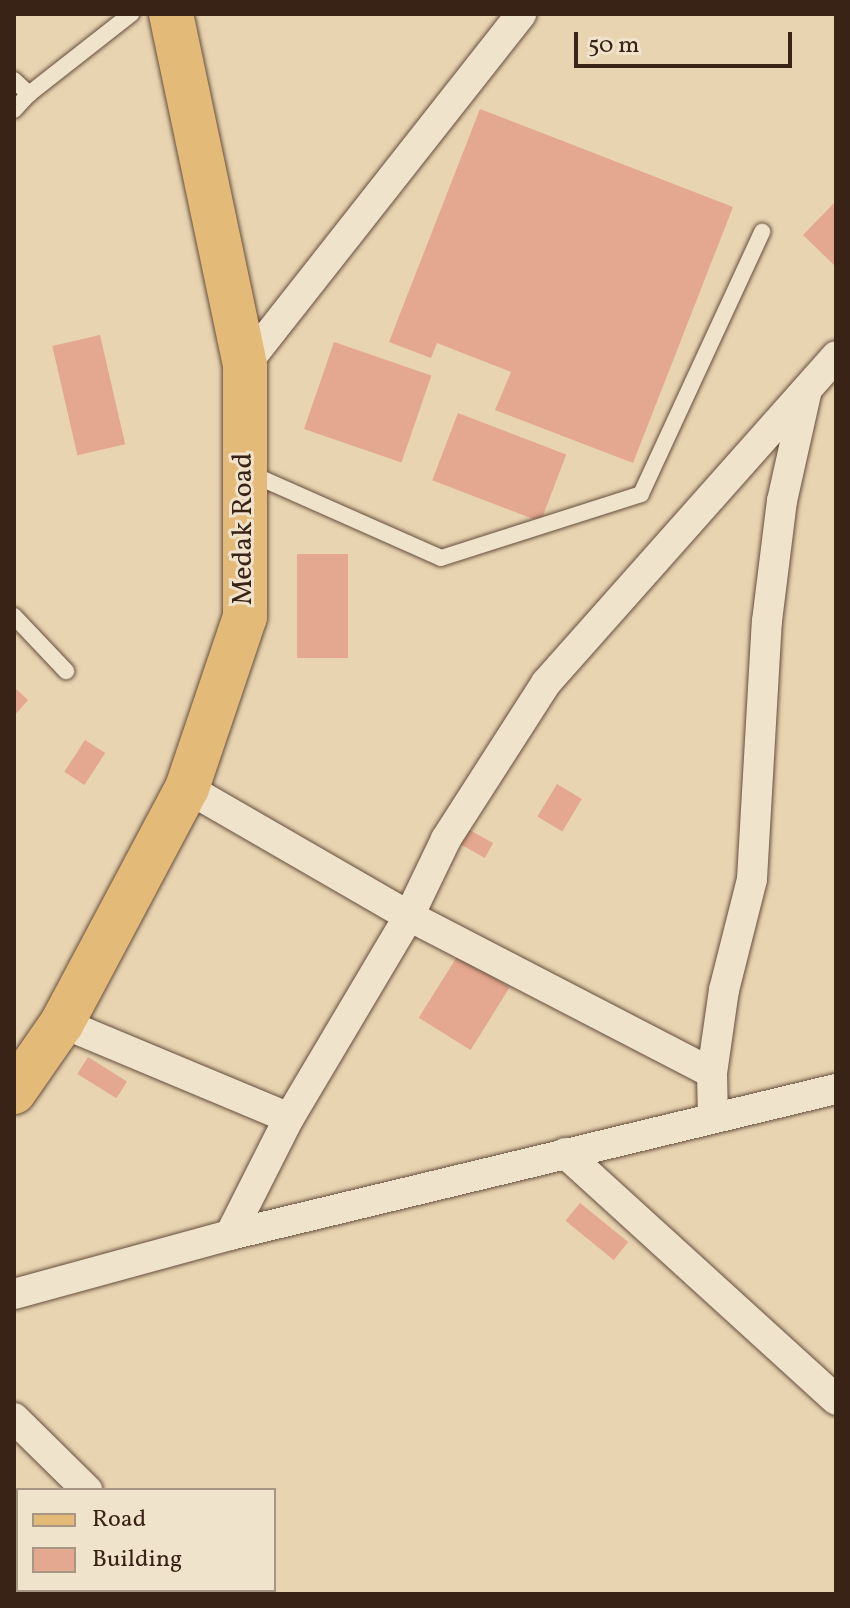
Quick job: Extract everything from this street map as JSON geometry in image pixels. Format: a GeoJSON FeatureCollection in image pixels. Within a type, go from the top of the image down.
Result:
{"type":"FeatureCollection","features":[{"type":"Feature","properties":{"kind":"main road","name":"Medak Road"},"geometry":{"type":"LineString","coordinates":[[14,1092],[62,1023],[187,788],[245,617],[245,365],[171,14]]}},
{"type":"Feature","properties":{"kind":"street"},"geometry":{"type":"LineString","coordinates":[[245,365],[521,14]]}},
{"type":"Feature","properties":{"kind":"street"},"geometry":{"type":"LineString","coordinates":[[230,1235],[289,1118],[409,916],[446,839],[546,683],[836,356]]}},
{"type":"Feature","properties":{"kind":"street"},"geometry":{"type":"LineString","coordinates":[[713,1118],[712,1073],[724,990],[752,879],[767,621],[786,465],[808,388]]}},
{"type":"Feature","properties":{"kind":"street"},"geometry":{"type":"LineString","coordinates":[[187,788],[409,916],[712,1073]]}},
{"type":"Feature","properties":{"kind":"street"},"geometry":{"type":"LineString","coordinates":[[62,1023],[289,1118]]}},
{"type":"Feature","properties":{"kind":"street"},"geometry":{"type":"LineString","coordinates":[[14,1294],[230,1235],[836,1089]]}},
{"type":"Feature","properties":{"kind":"street"},"geometry":{"type":"LineString","coordinates":[[565,1153],[836,1400]]}},
{"type":"Feature","properties":{"kind":"street"},"geometry":{"type":"LineString","coordinates":[[14,1418],[85,1488]]}},
{"type":"Feature","properties":{"kind":"lane"},"geometry":{"type":"LineString","coordinates":[[14,110],[29,94],[131,14]]}},
{"type":"Feature","properties":{"kind":"lane"},"geometry":{"type":"LineString","coordinates":[[14,80],[29,94]]}},
{"type":"Feature","properties":{"kind":"lane"},"geometry":{"type":"LineString","coordinates":[[244,471],[441,558],[641,494],[762,232]]}},
{"type":"Feature","properties":{"kind":"lane"},"geometry":{"type":"LineString","coordinates":[[14,616],[66,671]]}},
{"type":"Feature","properties":{"kind":"building"},"geometry":{"type":"Polygon","coordinates":[[[480,109],[733,207],[633,463],[495,410],[511,372],[437,343],[431,358],[389,342],[480,109]]]}},
{"type":"Feature","properties":{"kind":"building"},"geometry":{"type":"Polygon","coordinates":[[[836,201],[836,267],[803,235],[836,201]]]}},
{"type":"Feature","properties":{"kind":"building"},"geometry":{"type":"Polygon","coordinates":[[[100,335],[125,444],[77,455],[52,346],[100,335]]]}},
{"type":"Feature","properties":{"kind":"building"},"geometry":{"type":"Polygon","coordinates":[[[334,342],[431,376],[401,463],[304,429],[334,342]]]}},
{"type":"Feature","properties":{"kind":"building"},"geometry":{"type":"Polygon","coordinates":[[[458,413],[566,455],[540,522],[432,480],[458,413]]]}},
{"type":"Feature","properties":{"kind":"building"},"geometry":{"type":"Polygon","coordinates":[[[297,554],[348,554],[348,658],[297,658],[297,554]]]}},
{"type":"Feature","properties":{"kind":"building"},"geometry":{"type":"Polygon","coordinates":[[[14,687],[28,700],[14,716],[14,687]]]}},
{"type":"Feature","properties":{"kind":"building"},"geometry":{"type":"Polygon","coordinates":[[[85,740],[105,753],[84,785],[64,772],[85,740]]]}},
{"type":"Feature","properties":{"kind":"building"},"geometry":{"type":"Polygon","coordinates":[[[557,784],[582,799],[562,832],[537,817],[557,784]]]}},
{"type":"Feature","properties":{"kind":"building"},"geometry":{"type":"Polygon","coordinates":[[[466,828],[493,843],[485,858],[458,843],[466,828]]]}},
{"type":"Feature","properties":{"kind":"building"},"geometry":{"type":"Polygon","coordinates":[[[458,955],[510,987],[471,1050],[419,1018],[458,955]]]}},
{"type":"Feature","properties":{"kind":"building"},"geometry":{"type":"Polygon","coordinates":[[[88,1057],[127,1081],[116,1098],[77,1074],[88,1057]]]}},
{"type":"Feature","properties":{"kind":"building"},"geometry":{"type":"Polygon","coordinates":[[[580,1203],[628,1242],[614,1260],[566,1221],[580,1203]]]}}]}
